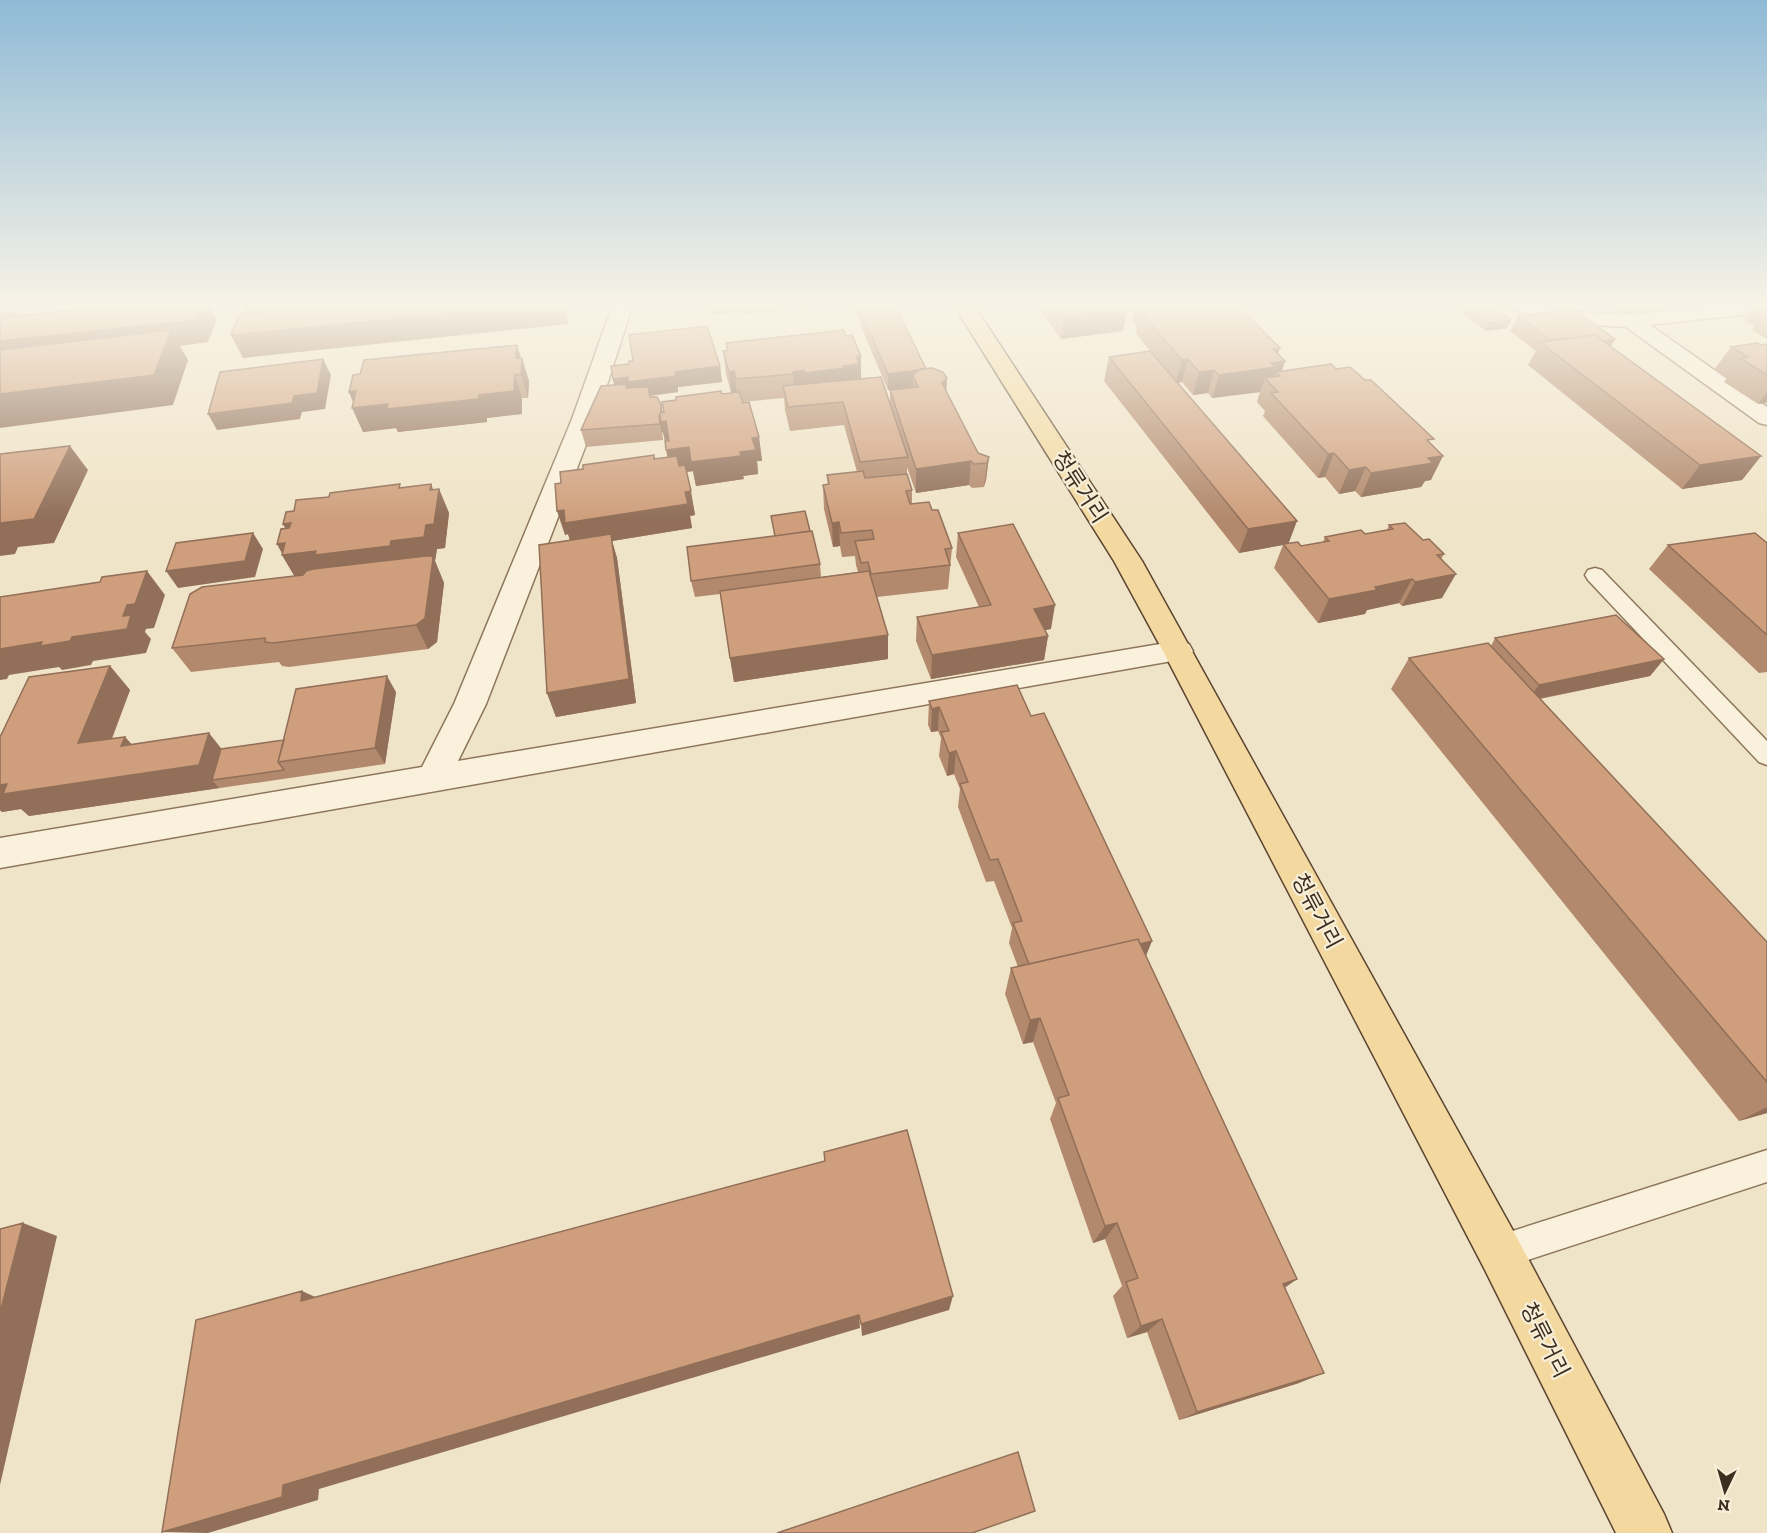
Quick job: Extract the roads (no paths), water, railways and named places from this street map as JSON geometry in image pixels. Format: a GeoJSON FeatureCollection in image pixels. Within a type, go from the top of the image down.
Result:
{"type":"FeatureCollection","features":[{"type":"Feature","properties":{"kind":"main road","name":"청류거리"},"geometry":{"type":"LineString","coordinates":[[1009,376],[1128,561],[1178,651],[1500,1252],[1645,1533]]}},
{"type":"Feature","properties":{"kind":"street"},"geometry":{"type":"LineString","coordinates":[[432,780],[470,704],[584,419],[599,376]]}},
{"type":"Feature","properties":{"kind":"street"},"geometry":{"type":"LineString","coordinates":[[1707,376],[1767,418]]}},
{"type":"Feature","properties":{"kind":"street"},"geometry":{"type":"LineString","coordinates":[[0,854],[1178,651]]}},
{"type":"Feature","properties":{"kind":"lane"},"geometry":{"type":"LineString","coordinates":[[1595,575],[1767,756]]}},
{"type":"Feature","properties":{"kind":"lane"},"geometry":{"type":"LineString","coordinates":[[1500,1252],[1767,1166]]}}]}
